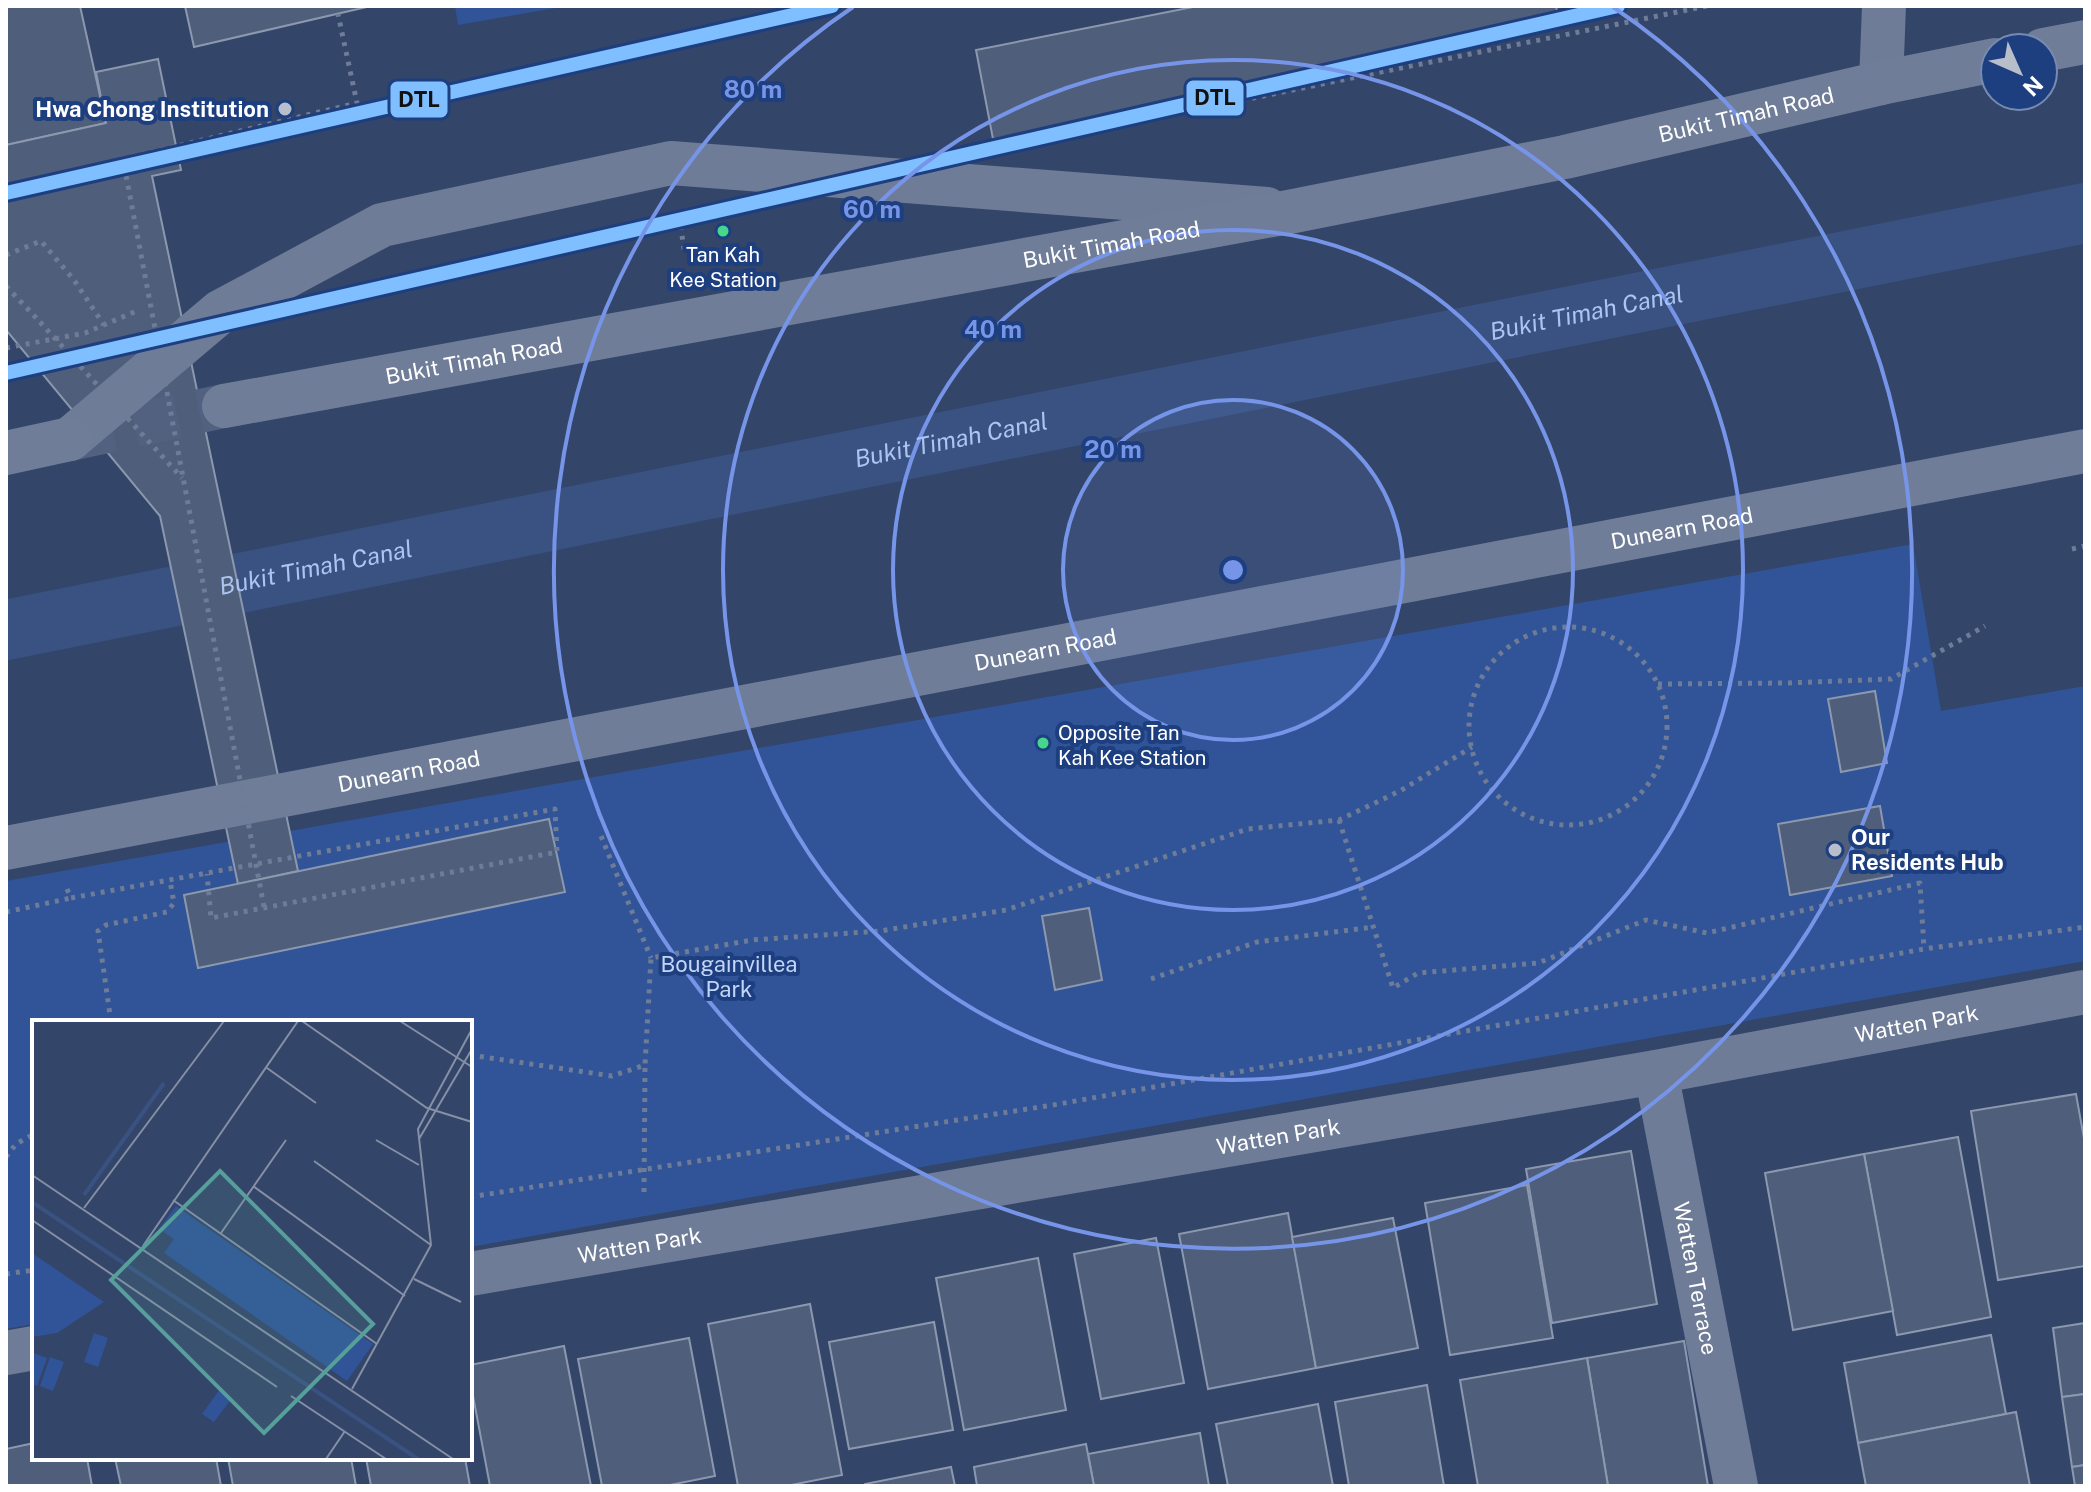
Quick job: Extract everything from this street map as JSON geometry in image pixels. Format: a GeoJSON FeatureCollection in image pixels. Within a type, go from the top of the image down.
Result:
{"type":"FeatureCollection","features":[{"type":"Feature","properties":{"kind":"highway"},"geometry":{"type":"LineString","coordinates":[[2059,47],[2085,42]]}},
{"type":"Feature","properties":{"kind":"highway","name":"Bukit Timah Road"},"geometry":{"type":"LineString","coordinates":[[224,406],[1294,211],[1565,157],[1979,63]]}},
{"type":"Feature","properties":{"kind":"highway"},"geometry":{"type":"LineString","coordinates":[[6,453],[70,439]]}},
{"type":"Feature","properties":{"kind":"highway","name":"Dunearn Road"},"geometry":{"type":"LineString","coordinates":[[27,844],[2085,451]]}},
{"type":"Feature","properties":{"kind":"street"},"geometry":{"type":"LineString","coordinates":[[1881,83],[1884,6]]}},
{"type":"Feature","properties":{"kind":"street"},"geometry":{"type":"LineString","coordinates":[[70,439],[220,312],[382,225],[671,163],[1294,211]]}},
{"type":"Feature","properties":{"kind":"street","name":"Watten Park"},"geometry":{"type":"LineString","coordinates":[[472,1274],[1656,1072],[2085,992]]}},
{"type":"Feature","properties":{"kind":"street","name":"Watten Terrace"},"geometry":{"type":"LineString","coordinates":[[1656,1072],[1736,1486]]}},
{"type":"Feature","properties":{"kind":"street"},"geometry":{"type":"LineString","coordinates":[[6,1353],[32,1348]]}},
{"type":"Feature","properties":{"kind":"path"},"geometry":{"type":"LineString","coordinates":[[1052,138],[1707,6]]}},
{"type":"Feature","properties":{"kind":"path"},"geometry":{"type":"LineString","coordinates":[[264,907],[123,159],[357,103],[338,14]]}},
{"type":"Feature","properties":{"kind":"path"},"geometry":{"type":"LineString","coordinates":[[6,255],[41,241],[74,280],[104,325]]}},
{"type":"Feature","properties":{"kind":"path"},"geometry":{"type":"LineString","coordinates":[[6,286],[184,480]]}},
{"type":"Feature","properties":{"kind":"path"},"geometry":{"type":"LineString","coordinates":[[6,348],[85,333]]}},
{"type":"Feature","properties":{"kind":"path"},"geometry":{"type":"LineString","coordinates":[[2072,549],[2085,546]]}},
{"type":"Feature","properties":{"kind":"path"},"geometry":{"type":"LineString","coordinates":[[1658,684],[1891,679],[1985,626]]}},
{"type":"Feature","properties":{"kind":"path"},"geometry":{"type":"LineString","coordinates":[[1553,628],[1585,628],[1615,638],[1641,657],[1658,684],[1668,716],[1665,749],[1651,780],[1629,805],[1599,820],[1567,825],[1533,820],[1505,803],[1498,795],[1484,778],[1472,747],[1470,714],[1478,684],[1497,657],[1523,638],[1553,628]]}},
{"type":"Feature","properties":{"kind":"path"},"geometry":{"type":"LineString","coordinates":[[651,958],[752,940],[880,931],[1006,910],[1248,829],[1339,820],[1400,791],[1472,747]]}},
{"type":"Feature","properties":{"kind":"path"},"geometry":{"type":"LineString","coordinates":[[6,912],[71,898],[555,809],[557,852],[211,918],[207,874]]}},
{"type":"Feature","properties":{"kind":"path"},"geometry":{"type":"LineString","coordinates":[[1339,820],[1393,988],[1418,973],[1538,963],[1646,920],[1707,933],[1920,883],[1924,949]]}},
{"type":"Feature","properties":{"kind":"path"},"geometry":{"type":"LineString","coordinates":[[601,836],[651,958],[645,1065],[643,1245]]}},
{"type":"Feature","properties":{"kind":"path"},"geometry":{"type":"LineString","coordinates":[[27,844],[71,898]]}},
{"type":"Feature","properties":{"kind":"path"},"geometry":{"type":"LineString","coordinates":[[111,1020],[98,931],[106,925],[167,912],[174,903],[170,881]]}},
{"type":"Feature","properties":{"kind":"path"},"geometry":{"type":"LineString","coordinates":[[1151,979],[1257,942],[1373,927]]}},
{"type":"Feature","properties":{"kind":"path"},"geometry":{"type":"LineString","coordinates":[[472,1197],[1059,1104],[1924,949],[2085,927]]}},
{"type":"Feature","properties":{"kind":"path"},"geometry":{"type":"LineString","coordinates":[[472,1055],[612,1076],[645,1065]]}},
{"type":"Feature","properties":{"kind":"path"},"geometry":{"type":"LineString","coordinates":[[6,1157],[16,1144],[32,1135]]}},
{"type":"Feature","properties":{"kind":"path"},"geometry":{"type":"LineString","coordinates":[[6,1274],[32,1270]]}},
{"type":"Feature","properties":{"kind":"green space"},"geometry":{"type":"Polygon","coordinates":[[[455,6],[567,6],[458,25],[455,6]]]}},
{"type":"Feature","properties":{"kind":"green space","name":"Bougainvillea Park"},"geometry":{"type":"Polygon","coordinates":[[[1913,544],[1941,711],[2085,686],[2085,961],[472,1247],[472,1020],[32,1020],[32,1324],[6,1329],[6,881],[1913,544]]]}},
{"type":"Feature","properties":{"kind":"building","name":"Hwa Chong Institution"},"geometry":{"type":"Polygon","coordinates":[[[6,6],[80,6],[106,123],[6,145],[6,6]]]}},
{"type":"Feature","properties":{"kind":"building"},"geometry":{"type":"Polygon","coordinates":[[[185,6],[371,6],[194,47],[185,6]]]}},
{"type":"Feature","properties":{"kind":"building"},"geometry":{"type":"Polygon","coordinates":[[[1198,6],[1556,6],[1560,27],[993,139],[976,50],[1198,6]]]}},
{"type":"Feature","properties":{"kind":"building"},"geometry":{"type":"Polygon","coordinates":[[[158,59],[181,170],[152,176],[298,871],[238,884],[160,516],[6,330],[6,145],[106,123],[96,72],[158,59]]]}},
{"type":"Feature","properties":{"kind":"building"},"geometry":{"type":"Polygon","coordinates":[[[1875,691],[1887,763],[1841,772],[1828,699],[1875,691]]]}},
{"type":"Feature","properties":{"kind":"building","name":"Our Residents Hub"},"geometry":{"type":"Polygon","coordinates":[[[1880,806],[1892,876],[1790,895],[1778,824],[1880,806]]]}},
{"type":"Feature","properties":{"kind":"building"},"geometry":{"type":"Polygon","coordinates":[[[549,819],[565,892],[198,968],[184,895],[549,819]]]}},
{"type":"Feature","properties":{"kind":"building"},"geometry":{"type":"Polygon","coordinates":[[[1089,908],[1102,980],[1055,990],[1042,916],[1089,908]]]}},
{"type":"Feature","properties":{"kind":"building"},"geometry":{"type":"Polygon","coordinates":[[[2076,1094],[2085,1144],[2085,1266],[1998,1280],[1971,1111],[2076,1094]]]}},
{"type":"Feature","properties":{"kind":"building"},"geometry":{"type":"Polygon","coordinates":[[[1958,1137],[1991,1317],[1897,1335],[1864,1154],[1958,1137]]]}},
{"type":"Feature","properties":{"kind":"building"},"geometry":{"type":"Polygon","coordinates":[[[1631,1151],[1657,1304],[1552,1323],[1526,1169],[1631,1151]]]}},
{"type":"Feature","properties":{"kind":"building"},"geometry":{"type":"Polygon","coordinates":[[[1864,1154],[1893,1311],[1793,1330],[1765,1173],[1864,1154]]]}},
{"type":"Feature","properties":{"kind":"building"},"geometry":{"type":"Polygon","coordinates":[[[1527,1185],[1553,1338],[1450,1355],[1425,1203],[1527,1185]]]}},
{"type":"Feature","properties":{"kind":"building"},"geometry":{"type":"Polygon","coordinates":[[[1288,1213],[1316,1368],[1208,1389],[1179,1234],[1288,1213]]]}},
{"type":"Feature","properties":{"kind":"building"},"geometry":{"type":"Polygon","coordinates":[[[1393,1218],[1418,1348],[1316,1368],[1292,1237],[1393,1218]]]}},
{"type":"Feature","properties":{"kind":"building"},"geometry":{"type":"Polygon","coordinates":[[[1156,1238],[1184,1383],[1101,1399],[1074,1254],[1156,1238]]]}},
{"type":"Feature","properties":{"kind":"building"},"geometry":{"type":"Polygon","coordinates":[[[1038,1258],[1066,1410],[964,1430],[936,1278],[1038,1258]]]}},
{"type":"Feature","properties":{"kind":"building"},"geometry":{"type":"Polygon","coordinates":[[[810,1304],[842,1475],[786,1486],[738,1486],[708,1324],[810,1304]]]}},
{"type":"Feature","properties":{"kind":"building"},"geometry":{"type":"Polygon","coordinates":[[[934,1322],[953,1430],[849,1449],[829,1342],[934,1322]]]}},
{"type":"Feature","properties":{"kind":"building"},"geometry":{"type":"Polygon","coordinates":[[[2085,1323],[2085,1394],[2062,1397],[2053,1328],[2085,1323]]]}},
{"type":"Feature","properties":{"kind":"building"},"geometry":{"type":"Polygon","coordinates":[[[1991,1335],[2006,1414],[1858,1443],[1844,1363],[1991,1335]]]}},
{"type":"Feature","properties":{"kind":"building"},"geometry":{"type":"Polygon","coordinates":[[[689,1338],[715,1476],[665,1486],[602,1486],[578,1359],[689,1338]]]}},
{"type":"Feature","properties":{"kind":"building"},"geometry":{"type":"Polygon","coordinates":[[[1684,1341],[1708,1486],[1608,1486],[1587,1358],[1684,1341]]]}},
{"type":"Feature","properties":{"kind":"building"},"geometry":{"type":"Polygon","coordinates":[[[564,1346],[591,1486],[490,1486],[472,1391],[472,1365],[564,1346]]]}},
{"type":"Feature","properties":{"kind":"building"},"geometry":{"type":"Polygon","coordinates":[[[1587,1358],[1608,1486],[1478,1486],[1460,1380],[1587,1358]]]}},
{"type":"Feature","properties":{"kind":"building"},"geometry":{"type":"Polygon","coordinates":[[[1427,1385],[1444,1486],[1349,1486],[1335,1402],[1427,1385]]]}},
{"type":"Feature","properties":{"kind":"building"},"geometry":{"type":"Polygon","coordinates":[[[2085,1394],[2085,1465],[2072,1467],[2062,1397],[2085,1394]]]}},
{"type":"Feature","properties":{"kind":"building"},"geometry":{"type":"Polygon","coordinates":[[[1318,1404],[1333,1486],[1228,1486],[1216,1424],[1318,1404]]]}},
{"type":"Feature","properties":{"kind":"building"},"geometry":{"type":"Polygon","coordinates":[[[2016,1412],[2030,1486],[1866,1486],[1858,1443],[2016,1412]]]}},
{"type":"Feature","properties":{"kind":"building"},"geometry":{"type":"Polygon","coordinates":[[[1200,1433],[1209,1486],[1094,1486],[1088,1454],[1200,1433]]]}},
{"type":"Feature","properties":{"kind":"building"},"geometry":{"type":"Polygon","coordinates":[[[32,1443],[32,1460],[87,1460],[92,1486],[6,1486],[6,1449],[32,1443]]]}},
{"type":"Feature","properties":{"kind":"building"},"geometry":{"type":"Polygon","coordinates":[[[1086,1444],[1094,1486],[977,1486],[974,1467],[1086,1444]]]}},
{"type":"Feature","properties":{"kind":"building"},"geometry":{"type":"Polygon","coordinates":[[[115,1460],[216,1460],[221,1486],[121,1486],[115,1460]]]}},
{"type":"Feature","properties":{"kind":"building"},"geometry":{"type":"Polygon","coordinates":[[[228,1460],[351,1460],[356,1486],[233,1486],[228,1460]]]}},
{"type":"Feature","properties":{"kind":"building"},"geometry":{"type":"Polygon","coordinates":[[[366,1460],[465,1460],[470,1486],[371,1486],[366,1460]]]}},
{"type":"Feature","properties":{"kind":"building"},"geometry":{"type":"Polygon","coordinates":[[[2085,1465],[2085,1486],[2075,1486],[2072,1467],[2085,1465]]]}},
{"type":"Feature","properties":{"kind":"building"},"geometry":{"type":"Polygon","coordinates":[[[951,1467],[955,1486],[865,1486],[865,1484],[951,1467]]]}},
{"type":"Feature","properties":{"kind":"waterway","name":"Bukit Timah Canal"},"geometry":{"type":"LineString","coordinates":[[6,630],[2085,213]]}},
{"type":"Feature","properties":{"kind":"tunnel"},"geometry":{"type":"LineString","coordinates":[[70,439],[224,406]]}},
{"type":"Feature","properties":{"kind":"transit line","name":"DTL"},"geometry":{"type":"LineString","coordinates":[[6,193],[832,6]]}},
{"type":"Feature","properties":{"kind":"transit line","name":"DTL"},"geometry":{"type":"LineString","coordinates":[[6,373],[1618,6]]}},
{"type":"Feature","properties":{"kind":"place","name":"Hwa Chong Institution"},"geometry":{"type":"Point","coordinates":[285,109]}},
{"type":"Feature","properties":{"kind":"place","name":"Tan Kah Kee Station"},"geometry":{"type":"Point","coordinates":[723,231]}},
{"type":"Feature","properties":{"kind":"place","name":"Opposite Tan Kah Kee Station"},"geometry":{"type":"Point","coordinates":[1043,743]}},
{"type":"Feature","properties":{"kind":"place","name":"Our Residents Hub"},"geometry":{"type":"Point","coordinates":[1835,850]}}]}
